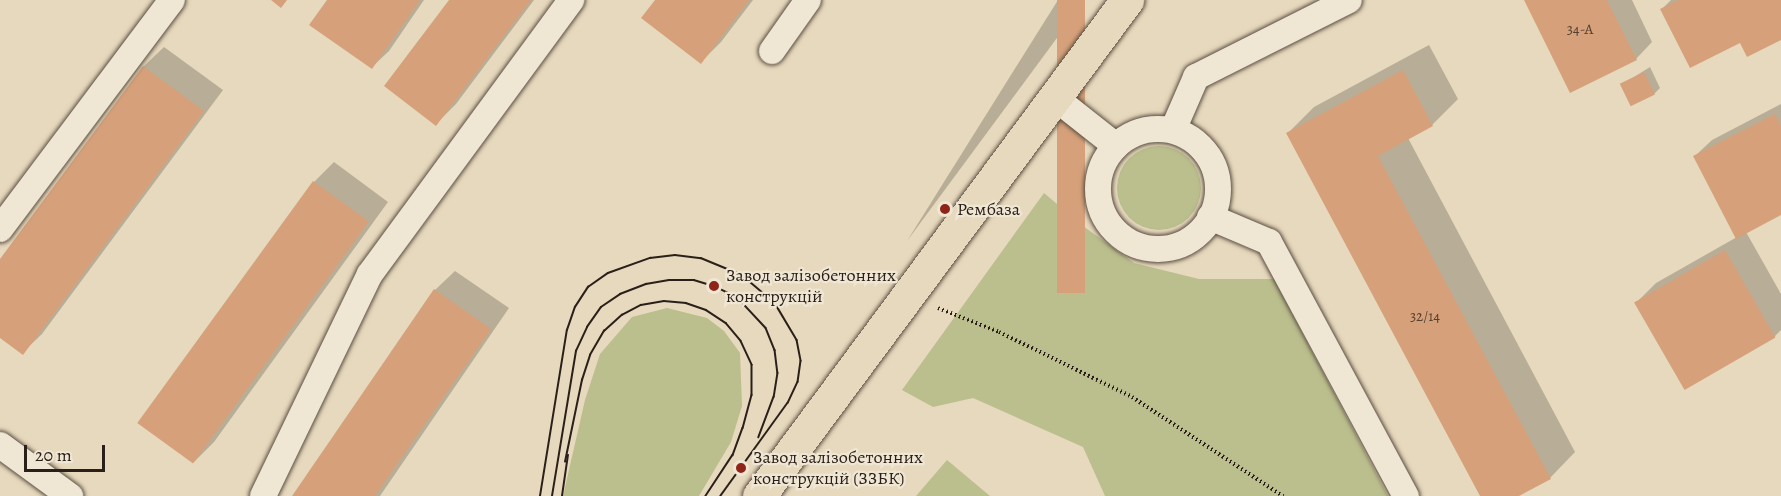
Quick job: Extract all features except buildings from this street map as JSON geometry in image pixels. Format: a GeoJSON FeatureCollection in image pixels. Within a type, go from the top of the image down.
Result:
{"type":"FeatureCollection","features":[{"type":"Feature","properties":{"kind":"main road"},"geometry":{"type":"LineString","coordinates":[[759,496],[1127,0]]}},
{"type":"Feature","properties":{"kind":"street"},"geometry":{"type":"LineString","coordinates":[[263,496],[370,274],[571,0]]}},
{"type":"Feature","properties":{"kind":"street"},"geometry":{"type":"LineString","coordinates":[[772,51],[808,0]]}},
{"type":"Feature","properties":{"kind":"street"},"geometry":{"type":"LineString","coordinates":[[1173,130],[1196,77],[1349,0]]}},
{"type":"Feature","properties":{"kind":"street"},"geometry":{"type":"LineString","coordinates":[[0,229],[167,2]]}},
{"type":"Feature","properties":{"kind":"street"},"geometry":{"type":"LineString","coordinates":[[1054,97],[1116,146]]}},
{"type":"Feature","properties":{"kind":"street"},"geometry":{"type":"LineString","coordinates":[[1142,130],[1173,130],[1200,145],[1212,165],[1218,187],[1210,217],[1189,240],[1160,249],[1137,245],[1117,232],[1106,220],[1097,189],[1103,165],[1116,146],[1142,130]]}},
{"type":"Feature","properties":{"kind":"street"},"geometry":{"type":"LineString","coordinates":[[1210,217],[1269,242],[1406,496]]}},
{"type":"Feature","properties":{"kind":"street"},"geometry":{"type":"LineString","coordinates":[[0,445],[70,496]]}},
{"type":"Feature","properties":{"kind":"path"},"geometry":{"type":"LineString","coordinates":[[938,308],[999,332],[1132,397],[1283,496]]}},
{"type":"Feature","properties":{"kind":"green space"},"geometry":{"type":"Polygon","coordinates":[[[1159,146],[1175,149],[1189,158],[1198,172],[1201,188],[1198,204],[1189,218],[1175,227],[1159,230],[1143,227],[1129,218],[1120,204],[1117,188],[1120,172],[1129,158],[1143,149],[1159,146]]]}},
{"type":"Feature","properties":{"kind":"green space"},"geometry":{"type":"Polygon","coordinates":[[[1044,193],[1083,226],[1134,263],[1199,279],[1274,279],[1388,496],[1105,496],[1083,447],[973,398],[933,407],[902,390],[1044,193]]]}},
{"type":"Feature","properties":{"kind":"green space"},"geometry":{"type":"Polygon","coordinates":[[[667,308],[707,318],[724,331],[740,353],[742,406],[731,442],[699,496],[563,496],[585,400],[600,354],[632,317],[667,308]]]}},
{"type":"Feature","properties":{"kind":"green space"},"geometry":{"type":"Polygon","coordinates":[[[947,460],[990,496],[916,496],[947,460]]]}},
{"type":"Feature","properties":{"kind":"tram line"},"geometry":{"type":"LineString","coordinates":[[540,496],[567,330],[575,307],[588,287],[608,273],[650,258],[675,255],[701,258],[742,275],[775,303],[797,340],[801,361],[798,382],[788,403],[721,496]]}},
{"type":"Feature","properties":{"kind":"tram line"},"geometry":{"type":"LineString","coordinates":[[552,496],[576,351],[587,327],[601,307],[620,294],[646,284],[669,280],[694,280],[714,286],[737,297],[766,328],[775,350],[778,373],[774,397],[759,437]]}},
{"type":"Feature","properties":{"kind":"tram line"},"geometry":{"type":"LineString","coordinates":[[565,462],[582,380],[590,355],[604,331],[622,315],[641,305],[664,301],[686,303],[706,310],[726,323],[741,341],[752,365],[752,395],[743,428],[733,455],[706,496]]}},
{"type":"Feature","properties":{"kind":"tram line"},"geometry":{"type":"LineString","coordinates":[[562,496],[568,455]]}},
{"type":"Feature","properties":{"kind":"place","name":"Рембаза"},"geometry":{"type":"Point","coordinates":[945,209]}},
{"type":"Feature","properties":{"kind":"place","name":"Завод залізобетонних конструкцій"},"geometry":{"type":"Point","coordinates":[714,286]}},
{"type":"Feature","properties":{"kind":"place","name":"Завод залізобетонних конструкцій (ЗЗБК)"},"geometry":{"type":"Point","coordinates":[741,468]}}]}
